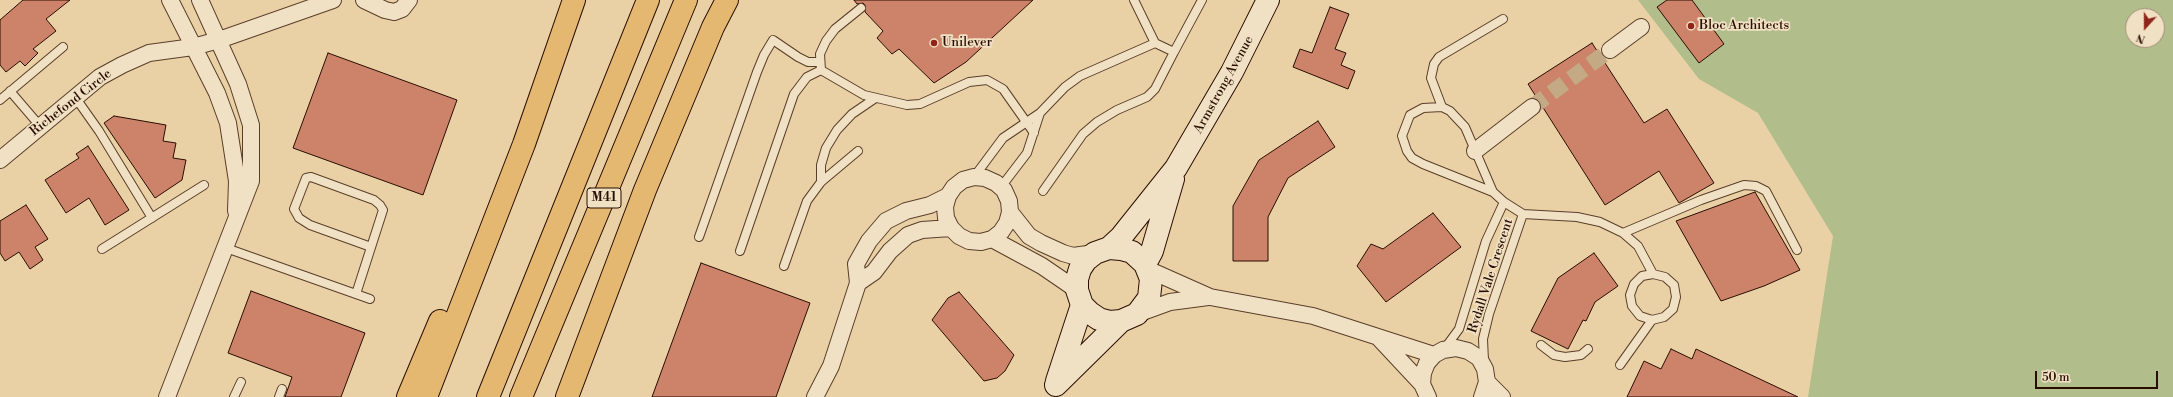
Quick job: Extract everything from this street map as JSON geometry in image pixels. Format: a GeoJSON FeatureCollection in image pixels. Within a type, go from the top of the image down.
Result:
{"type":"FeatureCollection","features":[{"type":"Feature","properties":{"kind":"highway"},"geometry":{"type":"LineString","coordinates":[[426,397],[524,144],[574,0]]}},
{"type":"Feature","properties":{"kind":"highway","name":"M41"},"geometry":{"type":"LineString","coordinates":[[488,397],[648,0]]}},
{"type":"Feature","properties":{"kind":"highway","name":"M41"},"geometry":{"type":"LineString","coordinates":[[521,397],[686,0]]}},
{"type":"Feature","properties":{"kind":"highway"},"geometry":{"type":"LineString","coordinates":[[567,397],[645,190],[713,26],[727,0]]}},
{"type":"Feature","properties":{"kind":"highway"},"geometry":{"type":"LineString","coordinates":[[408,397],[471,244],[524,144]]}},
{"type":"Feature","properties":{"kind":"street"},"geometry":{"type":"LineString","coordinates":[[170,0],[217,93],[228,123],[238,181],[236,222]]}},
{"type":"Feature","properties":{"kind":"street"},"geometry":{"type":"LineString","coordinates":[[167,397],[251,181],[251,125],[238,84],[200,0]]}},
{"type":"Feature","properties":{"kind":"street","name":"Richefond Circle"},"geometry":{"type":"LineString","coordinates":[[0,160],[75,96],[100,77],[149,53],[194,47],[219,40],[333,0]]}},
{"type":"Feature","properties":{"kind":"street"},"geometry":{"type":"LineString","coordinates":[[364,0],[385,10],[394,12],[402,9],[409,0]]}},
{"type":"Feature","properties":{"kind":"street","name":"Armstrong Avenue"},"geometry":{"type":"LineString","coordinates":[[1102,251],[1121,237],[1176,168],[1232,72],[1268,0]]}},
{"type":"Feature","properties":{"kind":"street"},"geometry":{"type":"LineString","coordinates":[[1610,50],[1641,27]]}},
{"type":"Feature","properties":{"kind":"street"},"geometry":{"type":"LineString","coordinates":[[1475,151],[1532,107]]}},
{"type":"Feature","properties":{"kind":"street","name":"Armstrong Avenue"},"geometry":{"type":"LineString","coordinates":[[1146,267],[1152,252],[1176,168]]}},
{"type":"Feature","properties":{"kind":"street"},"geometry":{"type":"LineString","coordinates":[[974,177],[985,178],[1001,188],[1009,201],[1010,212],[1004,227],[992,239],[981,242],[969,241],[959,236],[951,228],[945,213],[948,196],[954,187],[963,180],[974,177]]}},
{"type":"Feature","properties":{"kind":"street"},"geometry":{"type":"LineString","coordinates":[[815,397],[831,366],[858,283],[856,264],[862,252],[876,231],[895,216],[930,205],[948,196]]}},
{"type":"Feature","properties":{"kind":"street"},"geometry":{"type":"LineString","coordinates":[[1010,212],[1029,236],[1062,253],[1073,256],[1120,249],[1132,252],[1146,267],[1151,279],[1149,298],[1053,391]]}},
{"type":"Feature","properties":{"kind":"street"},"geometry":{"type":"LineString","coordinates":[[858,283],[874,272],[890,251],[908,235],[922,230],[951,228]]}},
{"type":"Feature","properties":{"kind":"street"},"geometry":{"type":"LineString","coordinates":[[992,239],[1042,266],[1080,297],[1090,313],[1099,319],[1110,322],[1129,318],[1170,302],[1210,297]]}},
{"type":"Feature","properties":{"kind":"street"},"geometry":{"type":"LineString","coordinates":[[1053,391],[1080,297],[1080,269],[1086,260],[1102,251]]}},
{"type":"Feature","properties":{"kind":"street"},"geometry":{"type":"LineString","coordinates":[[1146,267],[1210,297],[1313,316],[1438,352],[1456,348],[1468,351],[1479,358],[1486,376],[1502,397]]}},
{"type":"Feature","properties":{"kind":"street"},"geometry":{"type":"LineString","coordinates":[[1377,335],[1400,357],[1423,393]]}},
{"type":"Feature","properties":{"kind":"street"},"geometry":{"type":"LineString","coordinates":[[1423,393],[1423,373],[1427,363],[1438,352]]}},
{"type":"Feature","properties":{"kind":"street"},"geometry":{"type":"LineString","coordinates":[[1482,397],[1486,376]]}},
{"type":"Feature","properties":{"kind":"lane"},"geometry":{"type":"LineString","coordinates":[[1134,0],[1154,43],[1174,52]]}},
{"type":"Feature","properties":{"kind":"lane"},"geometry":{"type":"LineString","coordinates":[[1043,191],[1083,134],[1097,122],[1117,110],[1147,97],[1155,89],[1202,0]]}},
{"type":"Feature","properties":{"kind":"lane"},"geometry":{"type":"LineString","coordinates":[[740,251],[794,94],[807,77],[820,66],[826,41],[835,29],[861,8]]}},
{"type":"Feature","properties":{"kind":"lane"},"geometry":{"type":"LineString","coordinates":[[1442,107],[1431,78],[1434,64],[1439,57],[1503,19]]}},
{"type":"Feature","properties":{"kind":"lane"},"geometry":{"type":"LineString","coordinates":[[699,237],[757,72],[764,55],[774,40],[798,57],[820,66],[874,99],[907,105],[920,104],[969,82],[987,80],[1003,89],[1012,99],[1034,133]]}},
{"type":"Feature","properties":{"kind":"lane"},"geometry":{"type":"LineString","coordinates":[[974,177],[1003,138],[1040,113],[1065,87],[1080,76],[1154,43]]}},
{"type":"Feature","properties":{"kind":"lane"},"geometry":{"type":"LineString","coordinates":[[0,100],[63,47]]}},
{"type":"Feature","properties":{"kind":"lane"},"geometry":{"type":"LineString","coordinates":[[10,91],[40,126]]}},
{"type":"Feature","properties":{"kind":"lane"},"geometry":{"type":"LineString","coordinates":[[75,96],[99,131],[152,218]]}},
{"type":"Feature","properties":{"kind":"lane"},"geometry":{"type":"LineString","coordinates":[[821,182],[821,165],[826,148],[837,130],[852,114],[874,99]]}},
{"type":"Feature","properties":{"kind":"lane","name":"Rydall Vale Crescent"},"geometry":{"type":"LineString","coordinates":[[1493,192],[1465,127],[1450,111],[1442,107],[1423,108],[1410,115],[1402,136],[1407,151],[1412,158],[1423,164],[1493,192],[1504,202],[1523,214],[1577,217],[1600,222],[1623,233],[1638,246],[1653,274]]}},
{"type":"Feature","properties":{"kind":"lane"},"geometry":{"type":"LineString","coordinates":[[1001,188],[1027,153],[1040,113]]}},
{"type":"Feature","properties":{"kind":"lane"},"geometry":{"type":"LineString","coordinates":[[784,266],[807,201],[821,182],[858,151]]}},
{"type":"Feature","properties":{"kind":"lane"},"geometry":{"type":"LineString","coordinates":[[356,294],[371,247],[382,210],[380,205],[374,200],[311,177],[306,178],[294,209],[299,218],[310,225],[371,247]]}},
{"type":"Feature","properties":{"kind":"lane"},"geometry":{"type":"LineString","coordinates":[[102,250],[204,185]]}},
{"type":"Feature","properties":{"kind":"lane"},"geometry":{"type":"LineString","coordinates":[[1623,233],[1723,192],[1744,185],[1756,186],[1766,191],[1797,250]]}},
{"type":"Feature","properties":{"kind":"lane","name":"Rydall Vale Crescent"},"geometry":{"type":"LineString","coordinates":[[1438,352],[1459,329],[1486,240],[1504,202]]}},
{"type":"Feature","properties":{"kind":"lane","name":"Rydall Vale Crescent"},"geometry":{"type":"LineString","coordinates":[[1486,376],[1482,348],[1483,339],[1494,299],[1523,214]]}},
{"type":"Feature","properties":{"kind":"lane"},"geometry":{"type":"LineString","coordinates":[[226,248],[370,299]]}},
{"type":"Feature","properties":{"kind":"lane"},"geometry":{"type":"LineString","coordinates":[[1653,274],[1665,277],[1674,286],[1676,297],[1673,309],[1664,317],[1652,320],[1640,316],[1632,306],[1630,295],[1634,284],[1642,276],[1653,274]]}},
{"type":"Feature","properties":{"kind":"lane"},"geometry":{"type":"LineString","coordinates":[[1620,365],[1652,320]]}},
{"type":"Feature","properties":{"kind":"lane"},"geometry":{"type":"LineString","coordinates":[[1541,345],[1554,355],[1565,357],[1581,355],[1588,349]]}},
{"type":"Feature","properties":{"kind":"lane"},"geometry":{"type":"LineString","coordinates":[[234,397],[242,382]]}},
{"type":"Feature","properties":{"kind":"green space"},"geometry":{"type":"Polygon","coordinates":[[[1638,0],[2173,0],[2173,397],[1808,397],[1833,236],[1758,113],[1699,79],[1638,0]]]}},
{"type":"Feature","properties":{"kind":"building"},"geometry":{"type":"Polygon","coordinates":[[[23,0],[70,0],[46,19],[56,31],[33,49],[38,53],[25,66],[20,61],[6,72],[0,65],[0,20],[23,0]]]}},
{"type":"Feature","properties":{"kind":"building","name":"Unilever"},"geometry":{"type":"Polygon","coordinates":[[[854,0],[1033,0],[966,62],[934,83],[899,49],[892,54],[877,38],[883,31],[865,12],[865,5],[863,3],[857,4],[854,0]]]}},
{"type":"Feature","properties":{"kind":"building","name":"Bloc Architects"},"geometry":{"type":"Polygon","coordinates":[[[1667,0],[1692,0],[1724,44],[1699,63],[1657,7],[1667,0]]]}},
{"type":"Feature","properties":{"kind":"building"},"geometry":{"type":"Polygon","coordinates":[[[1330,7],[1349,14],[1335,49],[1346,53],[1341,65],[1355,71],[1348,89],[1293,67],[1300,49],[1312,53],[1330,7]]]}},
{"type":"Feature","properties":{"kind":"building"},"geometry":{"type":"Polygon","coordinates":[[[1592,43],[1644,123],[1667,109],[1714,183],[1679,203],[1659,171],[1605,205],[1528,84],[1592,43]]]}},
{"type":"Feature","properties":{"kind":"building"},"geometry":{"type":"Polygon","coordinates":[[[328,53],[457,100],[423,195],[293,148],[328,53]]]}},
{"type":"Feature","properties":{"kind":"building"},"geometry":{"type":"Polygon","coordinates":[[[114,116],[166,125],[163,141],[176,143],[173,158],[186,160],[182,180],[155,198],[104,123],[114,116]]]}},
{"type":"Feature","properties":{"kind":"building"},"geometry":{"type":"Polygon","coordinates":[[[1318,121],[1335,147],[1288,178],[1268,217],[1268,261],[1233,261],[1233,206],[1259,160],[1318,121]]]}},
{"type":"Feature","properties":{"kind":"building"},"geometry":{"type":"Polygon","coordinates":[[[88,146],[129,210],[105,225],[89,198],[66,213],[45,180],[79,158],[76,154],[88,146]]]}},
{"type":"Feature","properties":{"kind":"building"},"geometry":{"type":"Polygon","coordinates":[[[1755,192],[1800,270],[1764,286],[1721,301],[1676,221],[1755,192]]]}},
{"type":"Feature","properties":{"kind":"building"},"geometry":{"type":"Polygon","coordinates":[[[26,205],[48,239],[35,247],[43,260],[30,269],[19,252],[5,261],[0,253],[0,221],[26,205]]]}},
{"type":"Feature","properties":{"kind":"building"},"geometry":{"type":"Polygon","coordinates":[[[1433,213],[1461,247],[1386,302],[1357,266],[1371,244],[1383,249],[1433,213]]]}},
{"type":"Feature","properties":{"kind":"building"},"geometry":{"type":"Polygon","coordinates":[[[1594,253],[1618,286],[1595,302],[1586,321],[1583,320],[1568,349],[1531,331],[1558,278],[1594,253]]]}},
{"type":"Feature","properties":{"kind":"building"},"geometry":{"type":"Polygon","coordinates":[[[701,263],[810,303],[776,397],[652,397],[701,263]]]}},
{"type":"Feature","properties":{"kind":"building"},"geometry":{"type":"Polygon","coordinates":[[[251,291],[365,333],[341,397],[285,397],[292,377],[228,353],[251,291]]]}},
{"type":"Feature","properties":{"kind":"building"},"geometry":{"type":"Polygon","coordinates":[[[959,292],[1014,355],[1005,371],[997,378],[984,381],[932,320],[948,298],[959,292]]]}},
{"type":"Feature","properties":{"kind":"building"},"geometry":{"type":"Polygon","coordinates":[[[1671,349],[1692,359],[1696,349],[1798,397],[1627,397],[1644,361],[1661,369],[1671,349]]]}},
{"type":"Feature","properties":{"kind":"tunnel"},"geometry":{"type":"LineString","coordinates":[[1532,107],[1610,50]]}},
{"type":"Feature","properties":{"kind":"place","name":"Bloc Architects"},"geometry":{"type":"Point","coordinates":[1691,26]}},
{"type":"Feature","properties":{"kind":"place","name":"Unilever"},"geometry":{"type":"Point","coordinates":[934,43]}}]}
